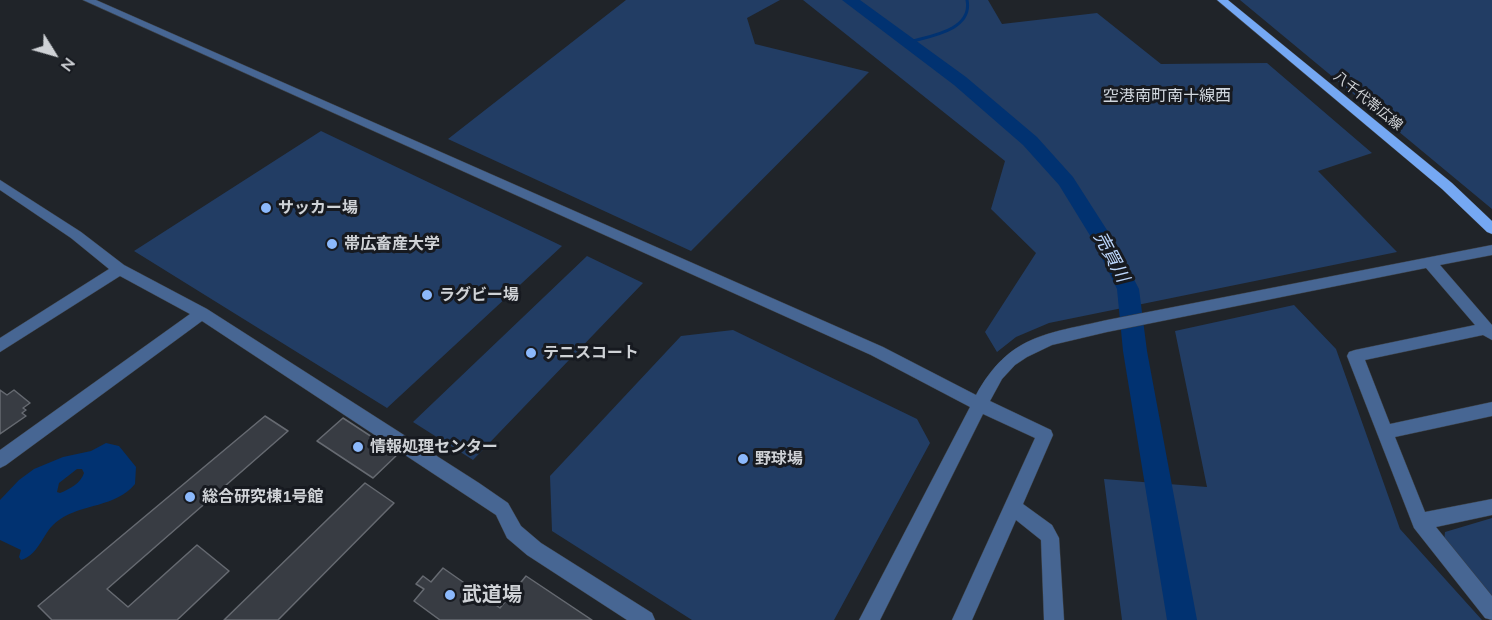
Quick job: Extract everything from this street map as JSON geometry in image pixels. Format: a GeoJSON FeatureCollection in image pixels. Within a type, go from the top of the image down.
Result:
{"type":"FeatureCollection","features":[{"type":"Feature","properties":{"kind":"main road","name":"八千代帯広線"},"geometry":{"type":"LineString","coordinates":[[1222,0],[1447,186],[1492,229]]}},
{"type":"Feature","properties":{"kind":"street"},"geometry":{"type":"LineString","coordinates":[[88,0],[877,351],[1045,435],[962,620]]}},
{"type":"Feature","properties":{"kind":"street"},"geometry":{"type":"LineString","coordinates":[[0,184],[76,235],[119,269],[202,313],[502,509],[514,532],[534,549],[645,620]]}},
{"type":"Feature","properties":{"kind":"street"},"geometry":{"type":"LineString","coordinates":[[869,620],[980,404],[1000,370],[1027,350],[1047,341],[1107,326],[1492,250]]}},
{"type":"Feature","properties":{"kind":"street"},"geometry":{"type":"LineString","coordinates":[[1430,263],[1489,332]]}},
{"type":"Feature","properties":{"kind":"street"},"geometry":{"type":"LineString","coordinates":[[0,346],[119,269]]}},
{"type":"Feature","properties":{"kind":"street"},"geometry":{"type":"LineString","coordinates":[[0,460],[202,313]]}},
{"type":"Feature","properties":{"kind":"street"},"geometry":{"type":"LineString","coordinates":[[1489,332],[1355,356],[1420,522],[1492,611]]}},
{"type":"Feature","properties":{"kind":"street"},"geometry":{"type":"LineString","coordinates":[[1385,432],[1492,409]]}},
{"type":"Feature","properties":{"kind":"street"},"geometry":{"type":"LineString","coordinates":[[1012,506],[1045,531],[1050,538],[1054,620]]}},
{"type":"Feature","properties":{"kind":"street"},"geometry":{"type":"LineString","coordinates":[[1420,522],[1492,507]]}},
{"type":"Feature","properties":{"kind":"shaded area"},"geometry":{"type":"Polygon","coordinates":[[[626,0],[780,0],[747,18],[755,44],[869,72],[691,251],[448,139],[626,0]]]}},
{"type":"Feature","properties":{"kind":"shaded area"},"geometry":{"type":"Polygon","coordinates":[[[803,0],[988,0],[1002,24],[1097,13],[1161,64],[1267,63],[1372,153],[1318,171],[1397,252],[1049,323],[1016,337],[997,352],[985,332],[1036,253],[991,209],[1005,161],[803,0]]]}},
{"type":"Feature","properties":{"kind":"shaded area"},"geometry":{"type":"Polygon","coordinates":[[[1240,0],[1492,0],[1492,209],[1240,0]]]}},
{"type":"Feature","properties":{"kind":"shaded area"},"geometry":{"type":"Polygon","coordinates":[[[321,131],[562,246],[387,408],[134,251],[321,131]]]}},
{"type":"Feature","properties":{"kind":"shaded area","name":"テニスコート"},"geometry":{"type":"Polygon","coordinates":[[[587,256],[643,283],[473,460],[413,422],[587,256]]]}},
{"type":"Feature","properties":{"kind":"shaded area"},"geometry":{"type":"Polygon","coordinates":[[[1294,305],[1336,349],[1400,529],[1482,620],[1122,620],[1104,479],[1207,487],[1175,331],[1294,305]]]}},
{"type":"Feature","properties":{"kind":"shaded area","name":"野球場"},"geometry":{"type":"Polygon","coordinates":[[[733,330],[917,419],[930,443],[834,620],[692,620],[552,531],[550,476],[681,336],[733,330]]]}},
{"type":"Feature","properties":{"kind":"shaded area"},"geometry":{"type":"Polygon","coordinates":[[[106,443],[119,446],[136,467],[135,484],[118,497],[59,520],[33,553],[21,560],[19,557],[21,550],[0,540],[0,500],[19,480],[34,469],[63,457],[91,451],[106,443]],[[77,469],[59,483],[57,492],[60,493],[78,483],[83,477],[82,469],[77,469]]]}},
{"type":"Feature","properties":{"kind":"shaded area"},"geometry":{"type":"Polygon","coordinates":[[[1492,518],[1492,599],[1444,541],[1445,532],[1492,518]]]}},
{"type":"Feature","properties":{"kind":"building"},"geometry":{"type":"Polygon","coordinates":[[[0,390],[7,395],[14,390],[30,403],[23,408],[26,410],[22,413],[26,416],[0,434],[0,390]]]}},
{"type":"Feature","properties":{"kind":"building","name":"総合研究棟1号館"},"geometry":{"type":"Polygon","coordinates":[[[265,416],[288,431],[107,589],[128,607],[197,545],[229,571],[177,620],[52,620],[38,606],[265,416]]]}},
{"type":"Feature","properties":{"kind":"building","name":"情報処理センター"},"geometry":{"type":"Polygon","coordinates":[[[343,418],[398,454],[373,478],[317,441],[343,418]]]}},
{"type":"Feature","properties":{"kind":"building","name":"総合研究棟1号館"},"geometry":{"type":"Polygon","coordinates":[[[365,483],[394,503],[278,620],[224,620],[365,483]]]}},
{"type":"Feature","properties":{"kind":"building"},"geometry":{"type":"Polygon","coordinates":[[[443,568],[500,608],[526,576],[592,620],[440,620],[414,601],[424,589],[416,584],[423,576],[431,582],[443,568]]]}},
{"type":"Feature","properties":{"kind":"waterway","name":"売買川"},"geometry":{"type":"LineString","coordinates":[[850,0],[960,81],[1030,141],[1066,181],[1104,241],[1128,289],[1135,351],[1182,620]]}},
{"type":"Feature","properties":{"kind":"waterway"},"geometry":{"type":"LineString","coordinates":[[909,42],[939,34],[957,25],[964,18],[967,0]]}},
{"type":"Feature","properties":{"kind":"place","name":"サッカー場"},"geometry":{"type":"Point","coordinates":[266,208]}},
{"type":"Feature","properties":{"kind":"place","name":"帯広畜産大学"},"geometry":{"type":"Point","coordinates":[332,244]}},
{"type":"Feature","properties":{"kind":"place","name":"ラグビー場"},"geometry":{"type":"Point","coordinates":[427,295]}},
{"type":"Feature","properties":{"kind":"place","name":"テニスコート"},"geometry":{"type":"Point","coordinates":[531,353]}},
{"type":"Feature","properties":{"kind":"place","name":"情報処理センター"},"geometry":{"type":"Point","coordinates":[358,447]}},
{"type":"Feature","properties":{"kind":"place","name":"野球場"},"geometry":{"type":"Point","coordinates":[743,459]}},
{"type":"Feature","properties":{"kind":"place","name":"総合研究棟1号館"},"geometry":{"type":"Point","coordinates":[190,497]}},
{"type":"Feature","properties":{"kind":"place","name":"武道場"},"geometry":{"type":"Point","coordinates":[450,595]}},
{"type":"Feature","properties":{"kind":"district","name":"空港南町南十線西"},"geometry":{"type":"Point","coordinates":[1167,96]}}]}
